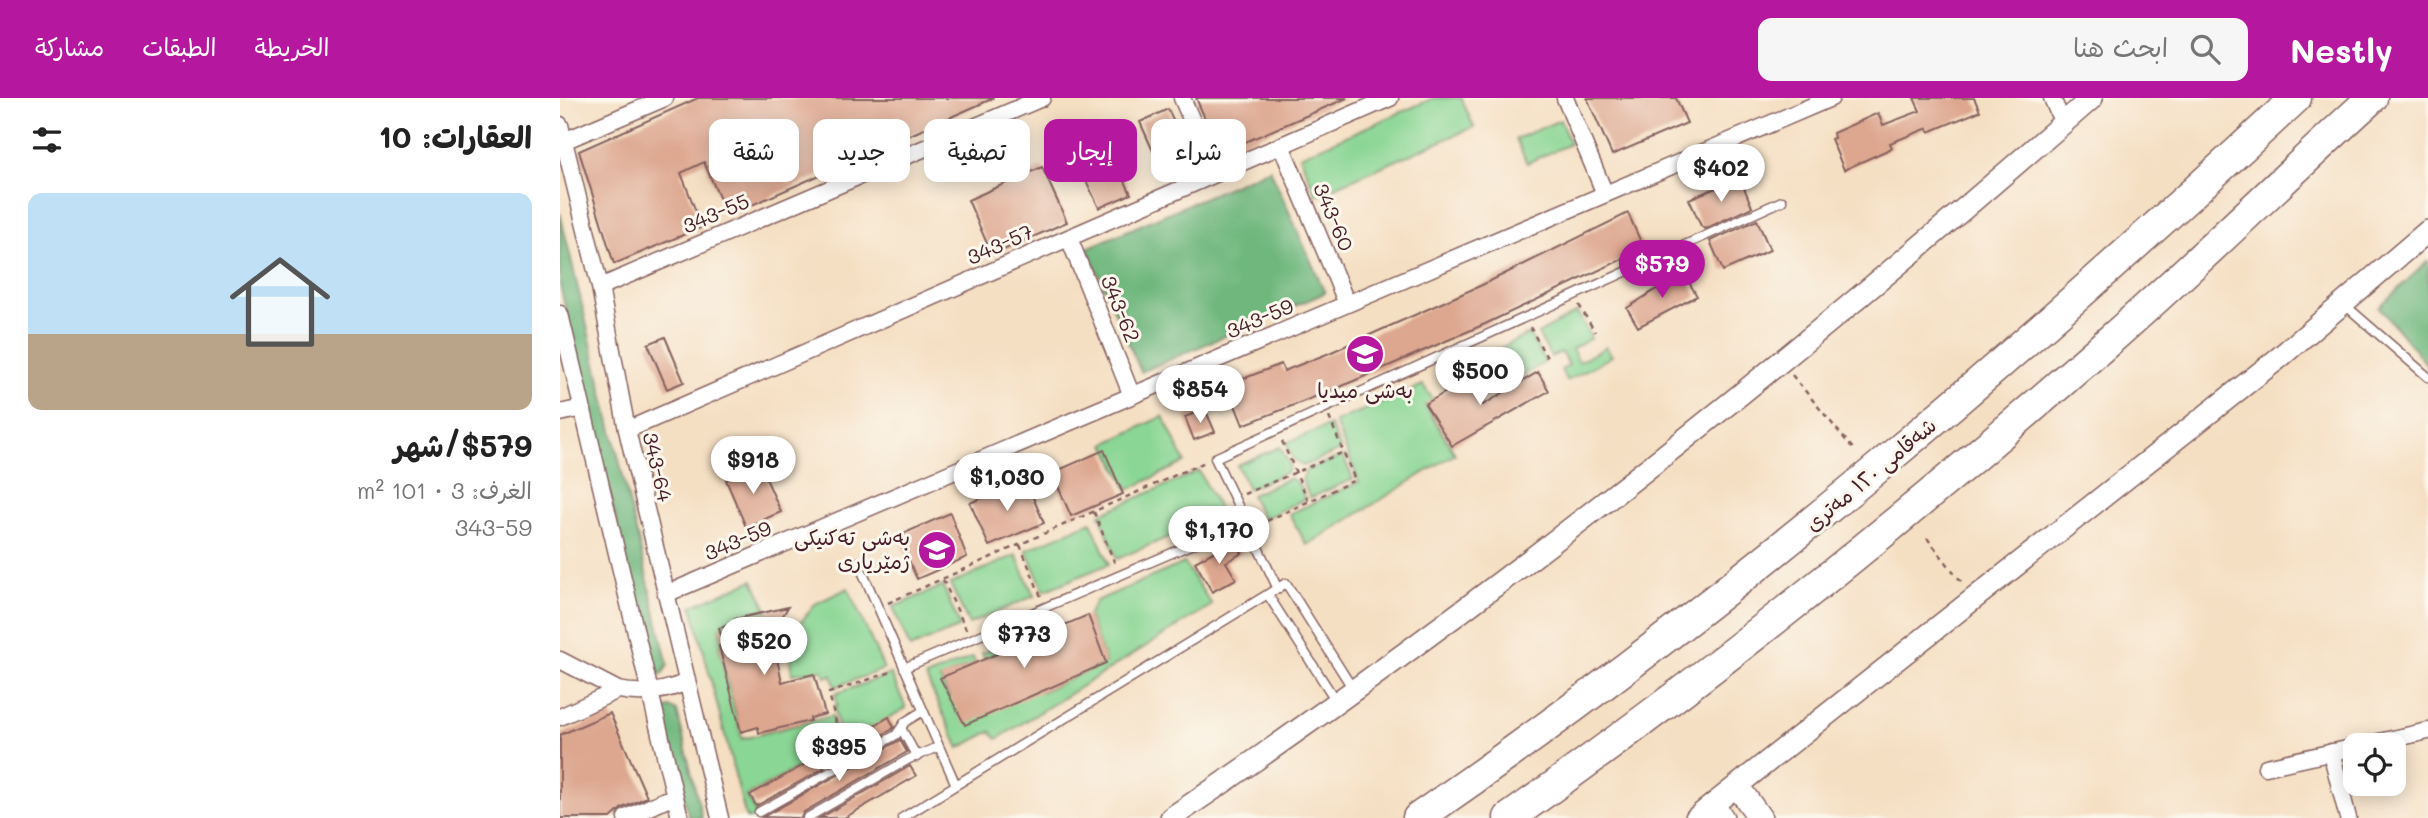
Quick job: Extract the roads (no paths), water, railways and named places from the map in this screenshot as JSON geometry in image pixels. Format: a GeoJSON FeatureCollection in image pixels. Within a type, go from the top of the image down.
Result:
{"type":"FeatureCollection","features":[{"type":"Feature","properties":{"kind":"highway","name":"شەقامی ١٢٠ مەتری"},"geometry":{"type":"LineString","coordinates":[[1418,818],[1612,680],[1870,477],[2044,328],[2296,98]]}},
{"type":"Feature","properties":{"kind":"highway"},"geometry":{"type":"LineString","coordinates":[[1509,818],[1699,679],[1920,503],[2112,338],[2372,98]]}},
{"type":"Feature","properties":{"kind":"main road"},"geometry":{"type":"LineString","coordinates":[[1738,788],[1760,818]]}},
{"type":"Feature","properties":{"kind":"street"},"geometry":{"type":"LineString","coordinates":[[562,133],[664,98]]}},
{"type":"Feature","properties":{"kind":"street","name":"343-55"},"geometry":{"type":"LineString","coordinates":[[600,286],[1042,98]]}},
{"type":"Feature","properties":{"kind":"street"},"geometry":{"type":"LineString","coordinates":[[1182,98],[1191,119]]}},
{"type":"Feature","properties":{"kind":"street","name":"343-57"},"geometry":{"type":"LineString","coordinates":[[1246,160],[1390,98]]}},
{"type":"Feature","properties":{"kind":"street"},"geometry":{"type":"LineString","coordinates":[[1564,98],[1605,194]]}},
{"type":"Feature","properties":{"kind":"street","name":"343-59"},"geometry":{"type":"LineString","coordinates":[[666,594],[1831,98]]}},
{"type":"Feature","properties":{"kind":"street"},"geometry":{"type":"LineString","coordinates":[[2052,98],[2063,124]]}},
{"type":"Feature","properties":{"kind":"street"},"geometry":{"type":"LineString","coordinates":[[1171,818],[1345,695],[1712,419],[2092,98]]}},
{"type":"Feature","properties":{"kind":"street","name":"343-64"},"geometry":{"type":"LineString","coordinates":[[562,133],[600,286],[627,430],[720,818]]}},
{"type":"Feature","properties":{"kind":"street","name":"343-60"},"geometry":{"type":"LineString","coordinates":[[1281,145],[1347,304]]}},
{"type":"Feature","properties":{"kind":"street","name":"343-57"},"geometry":{"type":"LineString","coordinates":[[627,430],[1197,182]]}},
{"type":"Feature","properties":{"kind":"street"},"geometry":{"type":"LineString","coordinates":[[1711,814],[1738,788],[2343,303],[2428,231]]}},
{"type":"Feature","properties":{"kind":"street","name":"343-62"},"geometry":{"type":"LineString","coordinates":[[1069,238],[1132,396]]}},
{"type":"Feature","properties":{"kind":"street"},"geometry":{"type":"LineString","coordinates":[[560,314],[680,818]]}},
{"type":"Feature","properties":{"kind":"street"},"geometry":{"type":"LineString","coordinates":[[560,413],[582,408]]}},
{"type":"Feature","properties":{"kind":"street"},"geometry":{"type":"LineString","coordinates":[[560,660],[618,690],[650,693],[687,682]]}},
{"type":"Feature","properties":{"kind":"street"},"geometry":{"type":"LineString","coordinates":[[560,717],[618,690]]}},
{"type":"Feature","properties":{"kind":"street"},"geometry":{"type":"LineString","coordinates":[[2406,736],[2428,731]]}},
{"type":"Feature","properties":{"kind":"street"},"geometry":{"type":"LineString","coordinates":[[2266,767],[2343,750]]}},
{"type":"Feature","properties":{"kind":"street"},"geometry":{"type":"LineString","coordinates":[[2330,752],[2348,818]]}},
{"type":"Feature","properties":{"kind":"street"},"geometry":{"type":"LineString","coordinates":[[626,818],[674,796]]}},
{"type":"Feature","properties":{"kind":"lane"},"geometry":{"type":"LineString","coordinates":[[1278,589],[1215,458],[1782,201]]}},
{"type":"Feature","properties":{"kind":"lane"},"geometry":{"type":"LineString","coordinates":[[2343,303],[2428,377]]}},
{"type":"Feature","properties":{"kind":"lane"},"geometry":{"type":"LineString","coordinates":[[904,668],[1246,526]]}},
{"type":"Feature","properties":{"kind":"lane"},"geometry":{"type":"LineString","coordinates":[[858,562],[956,785]]}},
{"type":"Feature","properties":{"kind":"lane"},"geometry":{"type":"LineString","coordinates":[[902,818],[1286,583],[1345,695]]}},
{"type":"Feature","properties":{"kind":"lane"},"geometry":{"type":"LineString","coordinates":[[1268,595],[1345,695]]}},
{"type":"Feature","properties":{"kind":"lane"},"geometry":{"type":"LineString","coordinates":[[759,812],[896,735],[922,711]]}},
{"type":"Feature","properties":{"kind":"lane"},"geometry":{"type":"LineString","coordinates":[[901,728],[917,757]]}},
{"type":"Feature","properties":{"kind":"lane"},"geometry":{"type":"LineString","coordinates":[[807,818],[939,747]]}},
{"type":"Feature","properties":{"kind":"place","name":"بەشی میدیا"},"geometry":{"type":"Point","coordinates":[1365,354]}},
{"type":"Feature","properties":{"kind":"place","name":"بەشی تەکنیکی ژمێریاری"},"geometry":{"type":"Point","coordinates":[937,550]}}]}
